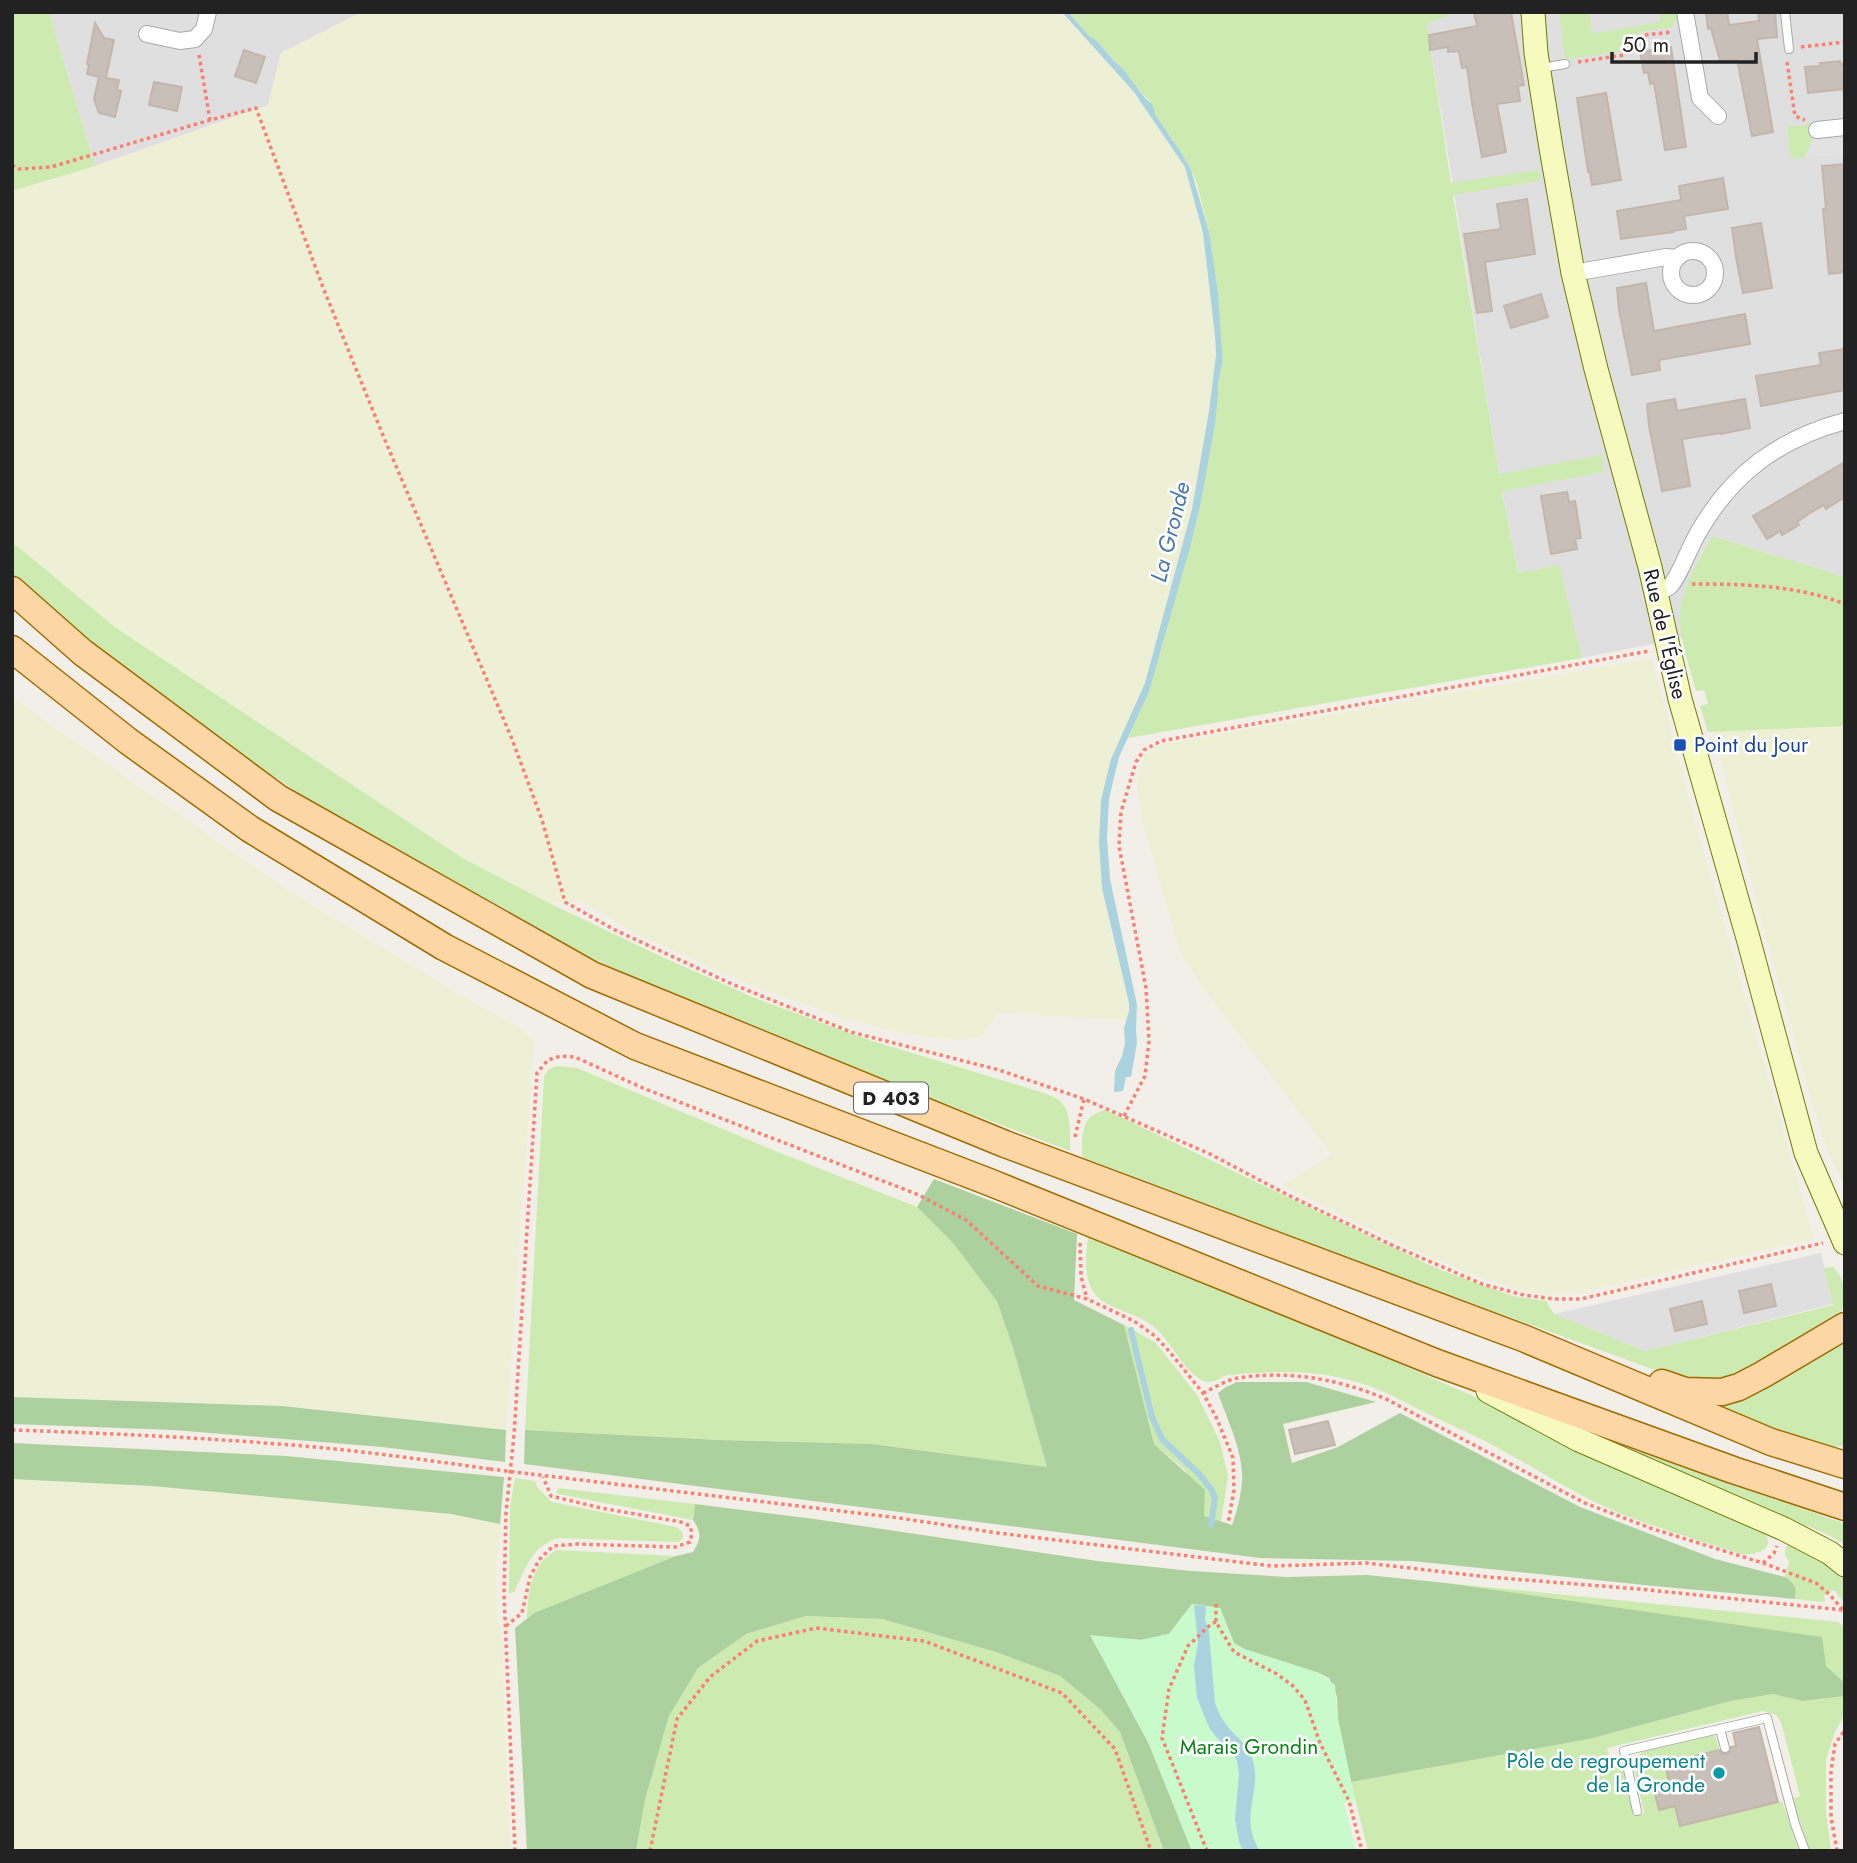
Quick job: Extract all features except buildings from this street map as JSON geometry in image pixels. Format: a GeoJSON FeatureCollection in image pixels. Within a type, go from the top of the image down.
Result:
{"type":"FeatureCollection","features":[{"type":"Feature","properties":{"kind":"main road","name":"D 403"},"geometry":{"type":"LineString","coordinates":[[12,590],[82,652],[278,798],[592,975],[1005,1144],[1523,1338],[1771,1442],[1845,1465]]}},
{"type":"Feature","properties":{"kind":"main road","name":"D 403"},"geometry":{"type":"LineString","coordinates":[[12,649],[128,741],[250,829],[444,947],[635,1046],[989,1182],[1437,1363],[1733,1470],[1845,1507]]}},
{"type":"Feature","properties":{"kind":"main road"},"geometry":{"type":"LineString","coordinates":[[1523,1338],[1685,1391],[1722,1392],[1762,1375],[1845,1326]]}},
{"type":"Feature","properties":{"kind":"street"},"geometry":{"type":"LineString","coordinates":[[148,33],[180,41],[195,39],[204,29],[208,12]]}},
{"type":"Feature","properties":{"kind":"street","name":"Rue de l'Église"},"geometry":{"type":"LineString","coordinates":[[1533,12],[1539,68],[1573,273],[1595,369],[1664,589],[1680,699],[1806,1153],[1844,1241]]}},
{"type":"Feature","properties":{"kind":"street"},"geometry":{"type":"LineString","coordinates":[[1685,12],[1700,98],[1718,116]]}},
{"type":"Feature","properties":{"kind":"street"},"geometry":{"type":"LineString","coordinates":[[1817,130],[1845,127]]}},
{"type":"Feature","properties":{"kind":"street"},"geometry":{"type":"LineString","coordinates":[[1573,273],[1666,257],[1677,258]]}},
{"type":"Feature","properties":{"kind":"street"},"geometry":{"type":"LineString","coordinates":[[1664,589],[1708,516],[1729,488],[1770,453],[1796,438],[1845,421]]}},
{"type":"Feature","properties":{"kind":"street"},"geometry":{"type":"LineString","coordinates":[[1437,1363],[1579,1440],[1784,1529],[1830,1553],[1845,1565]]}},
{"type":"Feature","properties":{"kind":"lane"},"geometry":{"type":"LineString","coordinates":[[1785,12],[1789,49]]}},
{"type":"Feature","properties":{"kind":"lane"},"geometry":{"type":"LineString","coordinates":[[1539,68],[1566,64]]}},
{"type":"Feature","properties":{"kind":"lane"},"geometry":{"type":"LineString","coordinates":[[1637,1811],[1624,1751],[1768,1718],[1795,1824],[1805,1851]]}},
{"type":"Feature","properties":{"kind":"lane"},"geometry":{"type":"LineString","coordinates":[[1720,1729],[1725,1748]]}},
{"type":"Feature","properties":{"kind":"path"},"geometry":{"type":"LineString","coordinates":[[1566,64],[1624,55],[1632,50],[1638,38],[1645,34],[1688,30]]}},
{"type":"Feature","properties":{"kind":"path"},"geometry":{"type":"LineString","coordinates":[[195,39],[210,120]]}},
{"type":"Feature","properties":{"kind":"path"},"geometry":{"type":"LineString","coordinates":[[1817,130],[1810,122],[1795,116],[1787,61],[1789,49],[1845,42]]}},
{"type":"Feature","properties":{"kind":"path"},"geometry":{"type":"LineString","coordinates":[[12,165],[19,169],[51,167],[256,108],[343,338],[512,739],[542,820],[565,902],[615,930],[732,984],[851,1032],[999,1070],[1084,1099],[1210,1154],[1394,1246],[1482,1284],[1554,1300],[1581,1299],[1844,1241]]}},
{"type":"Feature","properties":{"kind":"path"},"geometry":{"type":"LineString","coordinates":[[1664,589],[1765,585],[1829,597],[1845,604]]}},
{"type":"Feature","properties":{"kind":"path"},"geometry":{"type":"LineString","coordinates":[[1124,1116],[1145,1076],[1150,1041],[1146,988],[1119,846],[1121,813],[1136,762],[1144,750],[1160,741],[1174,738],[1571,664],[1656,651]]}},
{"type":"Feature","properties":{"kind":"path"},"geometry":{"type":"LineString","coordinates":[[515,1851],[503,1594],[506,1513],[514,1435],[537,1073],[548,1060],[561,1056],[575,1057],[643,1088],[919,1195],[966,1220],[1038,1286],[1087,1299],[1133,1321],[1155,1336],[1203,1393],[1233,1458],[1234,1490],[1228,1524]]}},
{"type":"Feature","properties":{"kind":"path"},"geometry":{"type":"LineString","coordinates":[[1075,1136],[1084,1099]]}},
{"type":"Feature","properties":{"kind":"path"},"geometry":{"type":"LineString","coordinates":[[1079,1237],[1081,1276],[1087,1299]]}},
{"type":"Feature","properties":{"kind":"path"},"geometry":{"type":"LineString","coordinates":[[1203,1393],[1235,1379],[1284,1376],[1316,1378],[1358,1387],[1386,1398],[1586,1503],[1650,1528],[1801,1576],[1816,1583],[1844,1611]]}},
{"type":"Feature","properties":{"kind":"path"},"geometry":{"type":"LineString","coordinates":[[12,1430],[279,1444],[386,1454],[542,1476],[1272,1566],[1366,1563],[1844,1611]]}},
{"type":"Feature","properties":{"kind":"path"},"geometry":{"type":"LineString","coordinates":[[506,1626],[522,1613],[530,1577],[539,1560],[553,1546],[577,1544],[675,1547],[690,1542],[690,1526],[551,1496],[542,1476]]}},
{"type":"Feature","properties":{"kind":"path"},"geometry":{"type":"LineString","coordinates":[[1216,1604],[1214,1623],[1234,1652],[1277,1674],[1305,1700],[1320,1743],[1349,1801],[1361,1851]]}},
{"type":"Feature","properties":{"kind":"path"},"geometry":{"type":"LineString","coordinates":[[1207,1851],[1162,1738],[1169,1689],[1188,1646],[1214,1623]]}},
{"type":"Feature","properties":{"kind":"path"},"geometry":{"type":"LineString","coordinates":[[650,1851],[677,1719],[710,1676],[757,1642],[816,1628],[924,1641],[1062,1693],[1115,1749],[1151,1851]]}},
{"type":"Feature","properties":{"kind":"path"},"geometry":{"type":"LineString","coordinates":[[1837,1851],[1831,1817],[1831,1771],[1835,1744],[1845,1730]]}},
{"type":"Feature","properties":{"kind":"shaded area"},"geometry":{"type":"Polygon","coordinates":[[[49,12],[362,12],[281,53],[268,105],[95,166],[49,12]]]}},
{"type":"Feature","properties":{"kind":"shaded area"},"geometry":{"type":"Polygon","coordinates":[[[1068,12],[1845,12],[1845,577],[1712,536],[1701,553],[1684,595],[1680,620],[1683,638],[1582,658],[1559,566],[1518,573],[1499,474],[1427,24],[1068,12]]]}},
{"type":"Feature","properties":{"kind":"shaded area"},"geometry":{"type":"Polygon","coordinates":[[[1845,138],[1845,154],[1804,158],[1812,141],[1845,138]]]}},
{"type":"Feature","properties":{"kind":"shaded area"},"geometry":{"type":"Polygon","coordinates":[[[1821,1253],[1833,1304],[1645,1351],[1554,1314],[1821,1253]]]}},
{"type":"Feature","properties":{"kind":"green space"},"geometry":{"type":"Polygon","coordinates":[[[12,12],[49,12],[95,166],[12,191],[12,12]]]}},
{"type":"Feature","properties":{"kind":"green space"},"geometry":{"type":"Polygon","coordinates":[[[362,12],[1062,12],[1134,92],[1188,175],[1203,233],[1216,355],[1192,509],[1145,683],[1111,759],[1101,800],[1099,858],[1113,939],[1129,1003],[1127,1020],[998,1013],[981,1036],[963,1040],[938,1039],[888,1030],[840,1017],[741,981],[633,932],[579,900],[551,904],[464,859],[116,628],[12,542],[12,191],[95,166],[268,105],[281,53],[362,12]]]}},
{"type":"Feature","properties":{"kind":"green space"},"geometry":{"type":"Polygon","coordinates":[[[1068,12],[1457,12],[1427,24],[1451,183],[1538,170],[1540,181],[1453,195],[1499,474],[1601,455],[1604,472],[1502,491],[1518,573],[1559,565],[1582,658],[1128,738],[1149,692],[1200,507],[1222,364],[1217,293],[1209,232],[1191,170],[1150,102],[1068,12]]]}},
{"type":"Feature","properties":{"kind":"green space"},"geometry":{"type":"Polygon","coordinates":[[[1559,12],[1589,12],[1592,30],[1596,33],[1660,22],[1659,12],[1676,12],[1677,18],[1671,28],[1638,34],[1624,51],[1567,59],[1559,12]]]}},
{"type":"Feature","properties":{"kind":"green space"},"geometry":{"type":"Polygon","coordinates":[[[1810,124],[1812,141],[1804,158],[1791,159],[1787,127],[1810,124]]]}},
{"type":"Feature","properties":{"kind":"green space"},"geometry":{"type":"Polygon","coordinates":[[[1712,536],[1845,577],[1845,726],[1708,732],[1700,706],[1708,704],[1704,690],[1696,691],[1684,648],[1680,612],[1686,589],[1712,536]]]}},
{"type":"Feature","properties":{"kind":"green space"},"geometry":{"type":"Polygon","coordinates":[[[12,542],[116,628],[464,859],[551,904],[757,999],[869,1040],[1054,1097],[1062,1103],[1068,1115],[1070,1151],[819,1056],[676,998],[565,945],[324,810],[232,748],[77,634],[12,582],[12,542]]]}},
{"type":"Feature","properties":{"kind":"green space"},"geometry":{"type":"Polygon","coordinates":[[[1652,658],[1695,821],[1814,1239],[1570,1295],[1518,1290],[1411,1249],[1282,1185],[1332,1155],[1200,984],[1180,952],[1142,820],[1137,784],[1144,757],[1158,745],[1652,658]]]}},
{"type":"Feature","properties":{"kind":"green space"},"geometry":{"type":"Polygon","coordinates":[[[12,695],[287,890],[520,1028],[534,1042],[506,1430],[282,1406],[12,1397],[12,695]]]}},
{"type":"Feature","properties":{"kind":"green space"},"geometry":{"type":"Polygon","coordinates":[[[1845,726],[1845,1188],[1828,1151],[1812,1103],[1713,731],[1845,726]]]}},
{"type":"Feature","properties":{"kind":"green space"},"geometry":{"type":"Polygon","coordinates":[[[557,1066],[577,1068],[917,1207],[953,1243],[997,1300],[1047,1467],[872,1444],[719,1440],[525,1430],[544,1076],[549,1069],[557,1066]]]}},
{"type":"Feature","properties":{"kind":"green space"},"geometry":{"type":"Polygon","coordinates":[[[1106,1110],[1438,1269],[1513,1296],[1546,1301],[1554,1314],[1645,1351],[1833,1305],[1824,1268],[1833,1267],[1838,1273],[1844,1285],[1843,1305],[1838,1318],[1724,1382],[1682,1380],[1082,1157],[1083,1134],[1087,1122],[1091,1116],[1106,1110]]]}},
{"type":"Feature","properties":{"kind":"green space"},"geometry":{"type":"Polygon","coordinates":[[[934,1179],[1077,1234],[1074,1300],[1124,1325],[1154,1444],[1205,1490],[1204,1516],[1232,1525],[1241,1487],[1242,1471],[1238,1448],[1218,1393],[1237,1382],[1306,1382],[1376,1402],[1283,1424],[1292,1463],[1338,1447],[1400,1413],[1580,1507],[1715,1559],[1785,1577],[1794,1586],[1795,1599],[1412,1561],[1260,1558],[524,1464],[525,1430],[719,1440],[872,1444],[1047,1467],[997,1301],[953,1243],[917,1207],[934,1179]]]}},
{"type":"Feature","properties":{"kind":"green space"},"geometry":{"type":"Polygon","coordinates":[[[1088,1237],[1334,1335],[1532,1422],[1764,1532],[1768,1543],[1763,1550],[1741,1554],[1624,1515],[1575,1492],[1476,1437],[1360,1383],[1329,1376],[1285,1372],[1228,1375],[1214,1381],[1204,1381],[1191,1372],[1154,1327],[1107,1304],[1095,1294],[1087,1274],[1088,1237]]]}},
{"type":"Feature","properties":{"kind":"green space"},"geometry":{"type":"Polygon","coordinates":[[[1124,1325],[1155,1342],[1197,1395],[1220,1442],[1228,1476],[1221,1522],[1204,1516],[1185,1470],[1154,1444],[1124,1325]]]}},
{"type":"Feature","properties":{"kind":"green space"},"geometry":{"type":"Polygon","coordinates":[[[1845,1339],[1845,1446],[1832,1447],[1706,1405],[1845,1339]]]}},
{"type":"Feature","properties":{"kind":"green space"},"geometry":{"type":"Polygon","coordinates":[[[12,1397],[282,1406],[506,1430],[505,1462],[382,1447],[173,1430],[12,1424],[12,1397]]]}},
{"type":"Feature","properties":{"kind":"green space"},"geometry":{"type":"Polygon","coordinates":[[[12,1443],[286,1456],[504,1477],[500,1524],[451,1514],[152,1486],[12,1479],[12,1443]]]}},
{"type":"Feature","properties":{"kind":"green space"},"geometry":{"type":"Polygon","coordinates":[[[1640,1450],[1845,1524],[1845,1544],[1818,1530],[1742,1502],[1641,1458],[1640,1450]]]}},
{"type":"Feature","properties":{"kind":"green space"},"geometry":{"type":"Polygon","coordinates":[[[515,1478],[535,1481],[537,1487],[552,1502],[676,1527],[682,1532],[683,1539],[678,1542],[558,1538],[536,1552],[515,1591],[509,1594],[510,1507],[515,1478]]]}},
{"type":"Feature","properties":{"kind":"green space"},"geometry":{"type":"Polygon","coordinates":[[[12,1479],[152,1486],[451,1514],[500,1524],[496,1583],[501,1626],[510,1851],[12,1851],[12,1479]]]}},
{"type":"Feature","properties":{"kind":"green space"},"geometry":{"type":"Polygon","coordinates":[[[558,1488],[695,1504],[693,1520],[558,1494],[558,1488]]]}},
{"type":"Feature","properties":{"kind":"green space"},"geometry":{"type":"Polygon","coordinates":[[[695,1504],[1097,1561],[1191,1571],[1287,1577],[1367,1575],[1446,1583],[1822,1637],[1826,1666],[1845,1683],[1845,1696],[1802,1701],[1773,1694],[1731,1701],[1589,1739],[1351,1782],[1338,1719],[1337,1697],[1329,1678],[1244,1649],[1234,1643],[1220,1608],[1192,1604],[1169,1634],[1141,1640],[1091,1636],[1149,1744],[1192,1851],[1164,1851],[1120,1732],[1100,1709],[1060,1676],[996,1652],[882,1619],[806,1616],[746,1634],[698,1668],[669,1716],[645,1800],[636,1851],[527,1851],[515,1628],[534,1613],[676,1556],[693,1552],[699,1536],[693,1520],[695,1504]]]}},
{"type":"Feature","properties":{"kind":"green space"},"geometry":{"type":"Polygon","coordinates":[[[1789,1544],[1845,1573],[1845,1604],[1834,1590],[1824,1595],[1825,1601],[1822,1602],[1795,1599],[1794,1586],[1785,1577],[1789,1563],[1785,1554],[1789,1544]]]}},
{"type":"Feature","properties":{"kind":"green space"},"geometry":{"type":"Polygon","coordinates":[[[556,1550],[676,1556],[527,1618],[532,1580],[541,1563],[556,1550]]]}},
{"type":"Feature","properties":{"kind":"green space"},"geometry":{"type":"Polygon","coordinates":[[[1446,1583],[1838,1622],[1844,1626],[1845,1631],[1845,1683],[1826,1666],[1446,1583]]]}},
{"type":"Feature","properties":{"kind":"green space","name":"Marais Grondin"},"geometry":{"type":"Polygon","coordinates":[[[1192,1604],[1220,1608],[1234,1643],[1244,1649],[1319,1673],[1335,1685],[1338,1719],[1355,1800],[1344,1803],[1356,1851],[1192,1851],[1149,1744],[1090,1635],[1141,1640],[1169,1634],[1192,1604]]]}},
{"type":"Feature","properties":{"kind":"green space"},"geometry":{"type":"Polygon","coordinates":[[[806,1616],[882,1619],[996,1652],[1060,1676],[1100,1709],[1120,1732],[1164,1851],[636,1851],[645,1800],[669,1716],[698,1668],[746,1634],[806,1616]]]}},
{"type":"Feature","properties":{"kind":"green space"},"geometry":{"type":"Polygon","coordinates":[[[1773,1694],[1802,1701],[1845,1696],[1845,1714],[1835,1732],[1826,1760],[1826,1813],[1831,1851],[1810,1851],[1792,1799],[1800,1796],[1781,1722],[1776,1715],[1763,1711],[1607,1748],[1610,1759],[1618,1760],[1624,1766],[1637,1815],[1644,1813],[1633,1763],[1635,1758],[1644,1751],[1713,1735],[1719,1749],[1665,1763],[1669,1782],[1659,1810],[1675,1806],[1680,1826],[1782,1801],[1799,1851],[1368,1851],[1351,1782],[1589,1739],[1731,1701],[1773,1694]]]}},
{"type":"Feature","properties":{"kind":"water"},"geometry":{"type":"Polygon","coordinates":[[[1062,12],[1068,12],[1089,36],[1096,40],[1152,104],[1156,116],[1191,170],[1209,232],[1218,293],[1222,353],[1215,424],[1191,544],[1149,692],[1119,757],[1109,799],[1107,838],[1110,879],[1137,1005],[1137,1043],[1131,1077],[1126,1077],[1123,1091],[1114,1092],[1115,1071],[1125,1043],[1124,1028],[1129,1003],[1102,888],[1099,843],[1101,800],[1111,759],[1145,683],[1192,509],[1216,355],[1203,233],[1185,167],[1134,92],[1062,12]]]}},
{"type":"Feature","properties":{"kind":"water"},"geometry":{"type":"Polygon","coordinates":[[[1194,1605],[1206,1606],[1205,1620],[1209,1632],[1216,1706],[1226,1724],[1243,1742],[1253,1761],[1255,1784],[1250,1816],[1254,1839],[1260,1851],[1243,1851],[1239,1842],[1235,1819],[1239,1773],[1237,1761],[1209,1727],[1197,1698],[1194,1666],[1198,1643],[1194,1605]]]}},
{"type":"Feature","properties":{"kind":"waterway","name":"La Gronde"},"geometry":{"type":"LineString","coordinates":[[1131,1330],[1152,1417],[1162,1439],[1198,1473],[1215,1498],[1211,1525]]}},
{"type":"Feature","properties":{"kind":"place","name":"Point du Jour"},"geometry":{"type":"Point","coordinates":[1680,745]}},
{"type":"Feature","properties":{"kind":"place","name":"Pôle de regroupement de la Gronde"},"geometry":{"type":"Point","coordinates":[1719,1773]}}]}
